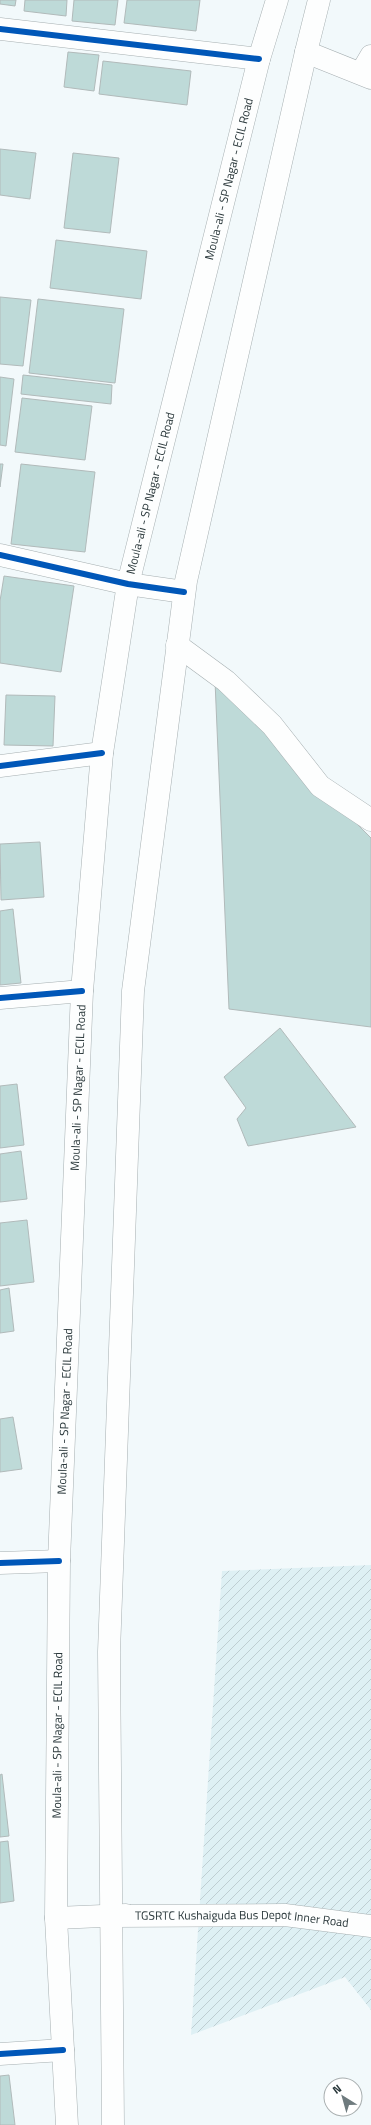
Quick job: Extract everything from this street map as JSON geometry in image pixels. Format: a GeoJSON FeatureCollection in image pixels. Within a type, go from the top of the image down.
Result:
{"type":"FeatureCollection","features":[{"type":"Feature","properties":{"kind":"main road","name":"Moula-ali - SP Nagar - ECIL Road"},"geometry":{"type":"LineString","coordinates":[[66,2125],[56,1918],[59,1561],[82,991],[102,753],[128,584],[259,59],[277,0]]}},
{"type":"Feature","properties":{"kind":"main road"},"geometry":{"type":"LineString","coordinates":[[113,2125],[109,1652],[133,991],[184,592],[319,0]]}},
{"type":"Feature","properties":{"kind":"main road"},"geometry":{"type":"LineString","coordinates":[[0,29],[259,59]]}},
{"type":"Feature","properties":{"kind":"main road"},"geometry":{"type":"LineString","coordinates":[[306,52],[368,69]]}},
{"type":"Feature","properties":{"kind":"main road"},"geometry":{"type":"LineString","coordinates":[[0,556],[128,584],[184,592]]}},
{"type":"Feature","properties":{"kind":"main road"},"geometry":{"type":"LineString","coordinates":[[177,645],[226,680],[272,725],[320,786],[371,820]]}},
{"type":"Feature","properties":{"kind":"main road"},"geometry":{"type":"LineString","coordinates":[[0,766],[102,753]]}},
{"type":"Feature","properties":{"kind":"main road"},"geometry":{"type":"LineString","coordinates":[[0,998],[82,991]]}},
{"type":"Feature","properties":{"kind":"main road"},"geometry":{"type":"LineString","coordinates":[[0,1563],[59,1561]]}},
{"type":"Feature","properties":{"kind":"main road"},"geometry":{"type":"LineString","coordinates":[[56,1918],[139,1914]]}},
{"type":"Feature","properties":{"kind":"main road","name":"TGSRTC Kushaiguda Bus Depot Inner Road"},"geometry":{"type":"LineString","coordinates":[[112,1916],[284,1915],[371,1926]]}},
{"type":"Feature","properties":{"kind":"main road"},"geometry":{"type":"LineString","coordinates":[[0,2054],[63,2050]]}},
{"type":"Feature","properties":{"kind":"shaded area"},"geometry":{"type":"Polygon","coordinates":[[[371,1565],[371,2010],[345,1977],[191,2035],[222,1571],[371,1565]]]}},
{"type":"Feature","properties":{"kind":"building"},"geometry":{"type":"Polygon","coordinates":[[[0,0],[16,0],[15,6],[0,4],[0,0]]]}},
{"type":"Feature","properties":{"kind":"building"},"geometry":{"type":"Polygon","coordinates":[[[25,0],[67,0],[66,16],[24,11],[25,0]]]}},
{"type":"Feature","properties":{"kind":"building"},"geometry":{"type":"Polygon","coordinates":[[[74,0],[118,0],[115,25],[72,21],[74,0]]]}},
{"type":"Feature","properties":{"kind":"building"},"geometry":{"type":"Polygon","coordinates":[[[127,0],[200,0],[196,31],[124,23],[127,0]]]}},
{"type":"Feature","properties":{"kind":"building"},"geometry":{"type":"Polygon","coordinates":[[[68,52],[99,55],[94,91],[64,87],[68,52]]]}},
{"type":"Feature","properties":{"kind":"building"},"geometry":{"type":"Polygon","coordinates":[[[103,61],[191,71],[187,105],[99,94],[103,61]]]}},
{"type":"Feature","properties":{"kind":"building"},"geometry":{"type":"Polygon","coordinates":[[[0,149],[36,153],[30,199],[0,195],[0,149]]]}},
{"type":"Feature","properties":{"kind":"building"},"geometry":{"type":"Polygon","coordinates":[[[73,153],[119,158],[110,233],[64,228],[73,153]]]}},
{"type":"Feature","properties":{"kind":"building"},"geometry":{"type":"Polygon","coordinates":[[[56,240],[147,251],[141,299],[50,288],[56,240]]]}},
{"type":"Feature","properties":{"kind":"building"},"geometry":{"type":"Polygon","coordinates":[[[0,297],[31,300],[23,366],[0,364],[0,297]]]}},
{"type":"Feature","properties":{"kind":"building"},"geometry":{"type":"Polygon","coordinates":[[[38,299],[124,309],[115,383],[29,373],[38,299]]]}},
{"type":"Feature","properties":{"kind":"building"},"geometry":{"type":"Polygon","coordinates":[[[23,375],[112,385],[111,404],[21,394],[23,375]]]}},
{"type":"Feature","properties":{"kind":"building"},"geometry":{"type":"Polygon","coordinates":[[[0,377],[14,379],[6,446],[0,445],[0,377]]]}},
{"type":"Feature","properties":{"kind":"building"},"geometry":{"type":"Polygon","coordinates":[[[22,398],[92,406],[85,460],[15,452],[22,398]]]}},
{"type":"Feature","properties":{"kind":"building"},"geometry":{"type":"Polygon","coordinates":[[[0,464],[3,464],[0,487],[0,464]]]}},
{"type":"Feature","properties":{"kind":"building"},"geometry":{"type":"Polygon","coordinates":[[[21,464],[95,472],[85,552],[11,544],[21,464]]]}},
{"type":"Feature","properties":{"kind":"building"},"geometry":{"type":"Polygon","coordinates":[[[4,576],[74,586],[61,672],[0,663],[0,601],[4,576]]]}},
{"type":"Feature","properties":{"kind":"building"},"geometry":{"type":"Polygon","coordinates":[[[215,681],[371,838],[371,1027],[229,1009],[215,681]]]}},
{"type":"Feature","properties":{"kind":"building"},"geometry":{"type":"Polygon","coordinates":[[[6,695],[55,696],[53,746],[4,745],[6,695]]]}},
{"type":"Feature","properties":{"kind":"building"},"geometry":{"type":"Polygon","coordinates":[[[40,842],[44,897],[1,900],[0,844],[40,842]]]}},
{"type":"Feature","properties":{"kind":"building"},"geometry":{"type":"Polygon","coordinates":[[[13,909],[21,983],[0,985],[0,911],[13,909]]]}},
{"type":"Feature","properties":{"kind":"building"},"geometry":{"type":"Polygon","coordinates":[[[280,1028],[356,1127],[248,1146],[237,1119],[246,1108],[224,1077],[280,1028]]]}},
{"type":"Feature","properties":{"kind":"building"},"geometry":{"type":"Polygon","coordinates":[[[17,1084],[24,1145],[0,1148],[0,1086],[17,1084]]]}},
{"type":"Feature","properties":{"kind":"building"},"geometry":{"type":"Polygon","coordinates":[[[21,1151],[27,1199],[0,1202],[0,1154],[21,1151]]]}},
{"type":"Feature","properties":{"kind":"building"},"geometry":{"type":"Polygon","coordinates":[[[27,1220],[34,1282],[0,1286],[0,1223],[27,1220]]]}},
{"type":"Feature","properties":{"kind":"building"},"geometry":{"type":"Polygon","coordinates":[[[9,1288],[14,1331],[0,1333],[0,1290],[9,1288]]]}},
{"type":"Feature","properties":{"kind":"building"},"geometry":{"type":"Polygon","coordinates":[[[13,1417],[22,1469],[0,1472],[0,1419],[13,1417]]]}},
{"type":"Feature","properties":{"kind":"building"},"geometry":{"type":"Polygon","coordinates":[[[2,1774],[9,1836],[0,1837],[0,1775],[2,1774]]]}},
{"type":"Feature","properties":{"kind":"building"},"geometry":{"type":"Polygon","coordinates":[[[8,1841],[14,1901],[0,1903],[0,1842],[8,1841]]]}},
{"type":"Feature","properties":{"kind":"building"},"geometry":{"type":"Polygon","coordinates":[[[9,2075],[15,2125],[0,2125],[0,2076],[9,2075]]]}},
{"type":"Feature","properties":{"kind":"cycle path"},"geometry":{"type":"LineString","coordinates":[[0,29],[259,59]]}},
{"type":"Feature","properties":{"kind":"cycle path"},"geometry":{"type":"LineString","coordinates":[[0,555],[128,584],[184,592]]}},
{"type":"Feature","properties":{"kind":"cycle path"},"geometry":{"type":"LineString","coordinates":[[0,766],[102,753]]}},
{"type":"Feature","properties":{"kind":"cycle path"},"geometry":{"type":"LineString","coordinates":[[0,998],[82,991]]}},
{"type":"Feature","properties":{"kind":"cycle path"},"geometry":{"type":"LineString","coordinates":[[0,1563],[59,1561]]}},
{"type":"Feature","properties":{"kind":"cycle path"},"geometry":{"type":"LineString","coordinates":[[0,2054],[63,2050]]}}]}
